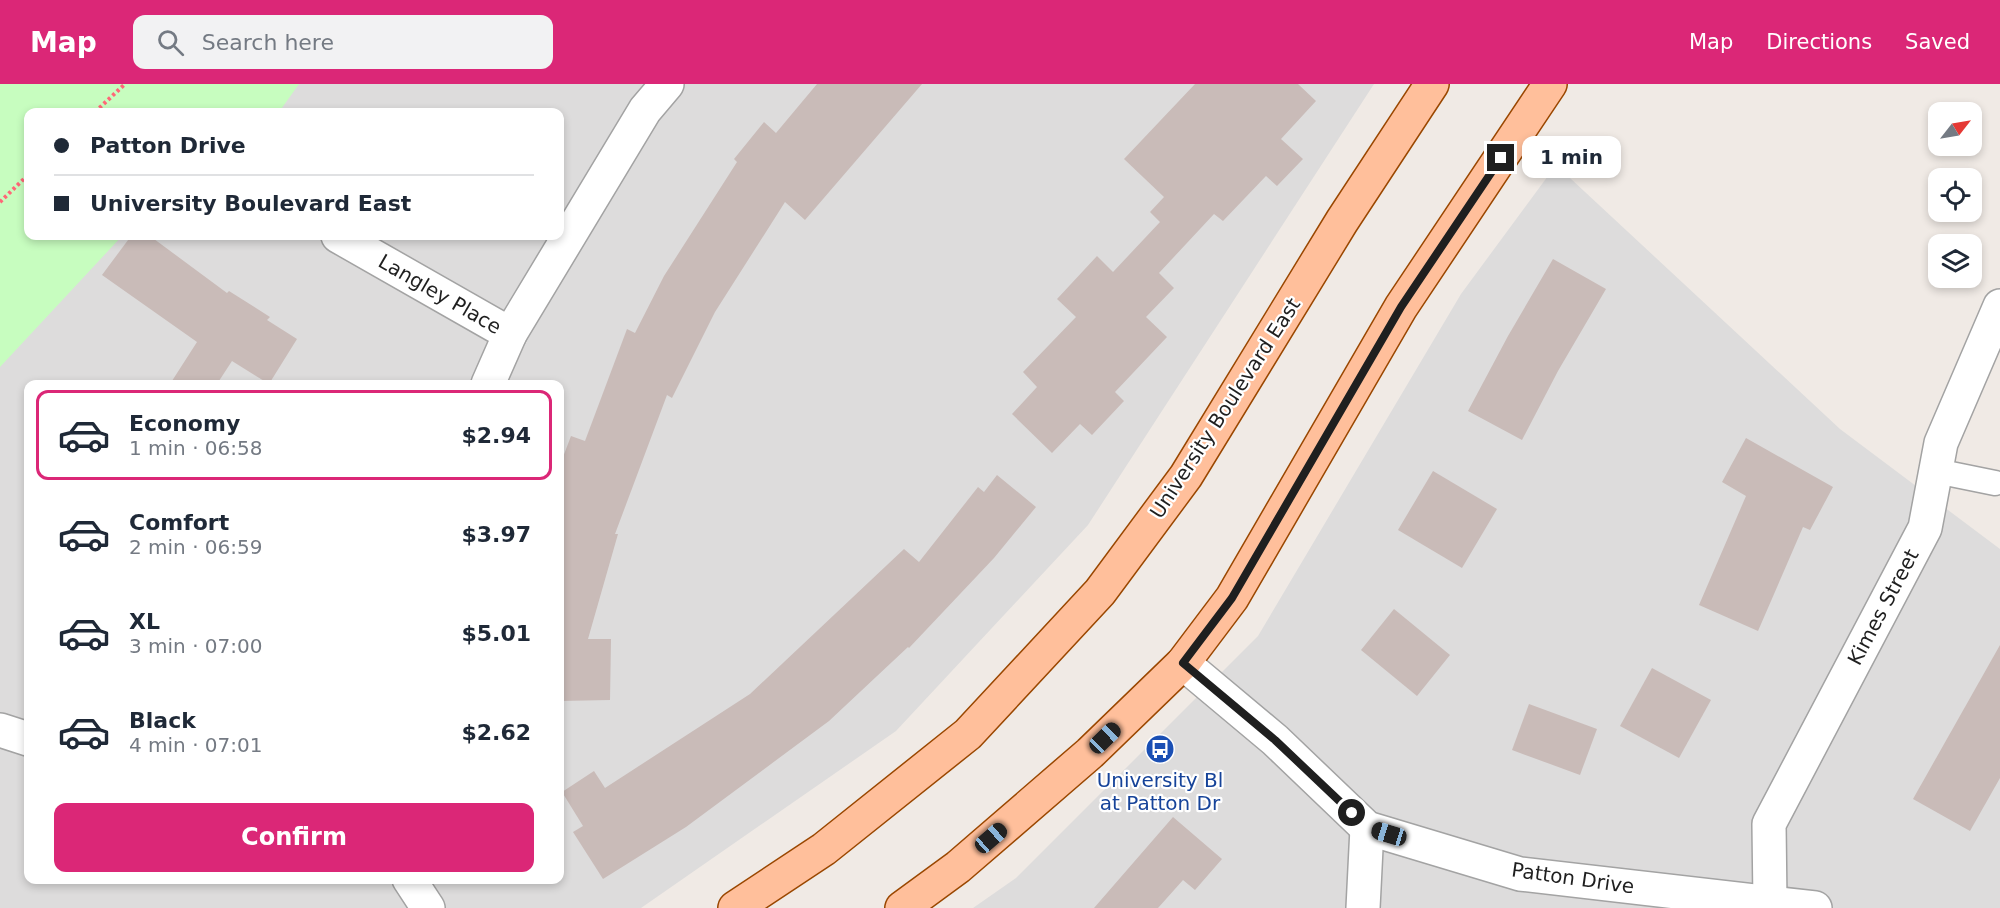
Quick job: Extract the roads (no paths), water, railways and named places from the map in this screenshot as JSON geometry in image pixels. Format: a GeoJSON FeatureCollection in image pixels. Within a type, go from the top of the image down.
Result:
{"type":"FeatureCollection","features":[{"type":"Feature","properties":{"kind":"main road","name":"University Boulevard East"},"geometry":{"type":"LineString","coordinates":[[735,908],[824,849],[968,734],[1100,592],[1186,476],[1342,221],[1432,84]]}},
{"type":"Feature","properties":{"kind":"main road"},"geometry":{"type":"LineString","coordinates":[[902,908],[958,867],[1090,753],[1183,663],[1232,598],[1401,307],[1550,84]]}},
{"type":"Feature","properties":{"kind":"street"},"geometry":{"type":"LineString","coordinates":[[491,380],[510,334],[645,110],[667,84]]}},
{"type":"Feature","properties":{"kind":"street","name":"Langley Place"},"geometry":{"type":"LineString","coordinates":[[345,240],[510,334]]}},
{"type":"Feature","properties":{"kind":"street","name":"Kimes Street"},"geometry":{"type":"LineString","coordinates":[[1770,903],[1769,824],[1925,528],[1941,443],[2000,306]]}},
{"type":"Feature","properties":{"kind":"street","name":"Patton Drive"},"geometry":{"type":"LineString","coordinates":[[1183,663],[1275,740],[1368,828],[1520,874],[1815,908]]}},
{"type":"Feature","properties":{"kind":"street"},"geometry":{"type":"LineString","coordinates":[[0,730],[24,738]]}},
{"type":"Feature","properties":{"kind":"street"},"geometry":{"type":"LineString","coordinates":[[1362,908],[1368,828]]}},
{"type":"Feature","properties":{"kind":"street"},"geometry":{"type":"LineString","coordinates":[[412,884],[428,908]]}},
{"type":"Feature","properties":{"kind":"lane"},"geometry":{"type":"LineString","coordinates":[[1936,471],[1995,483]]}},
{"type":"Feature","properties":{"kind":"place","name":"University Bl at Patton Dr"},"geometry":{"type":"Point","coordinates":[1160,749]}}]}
